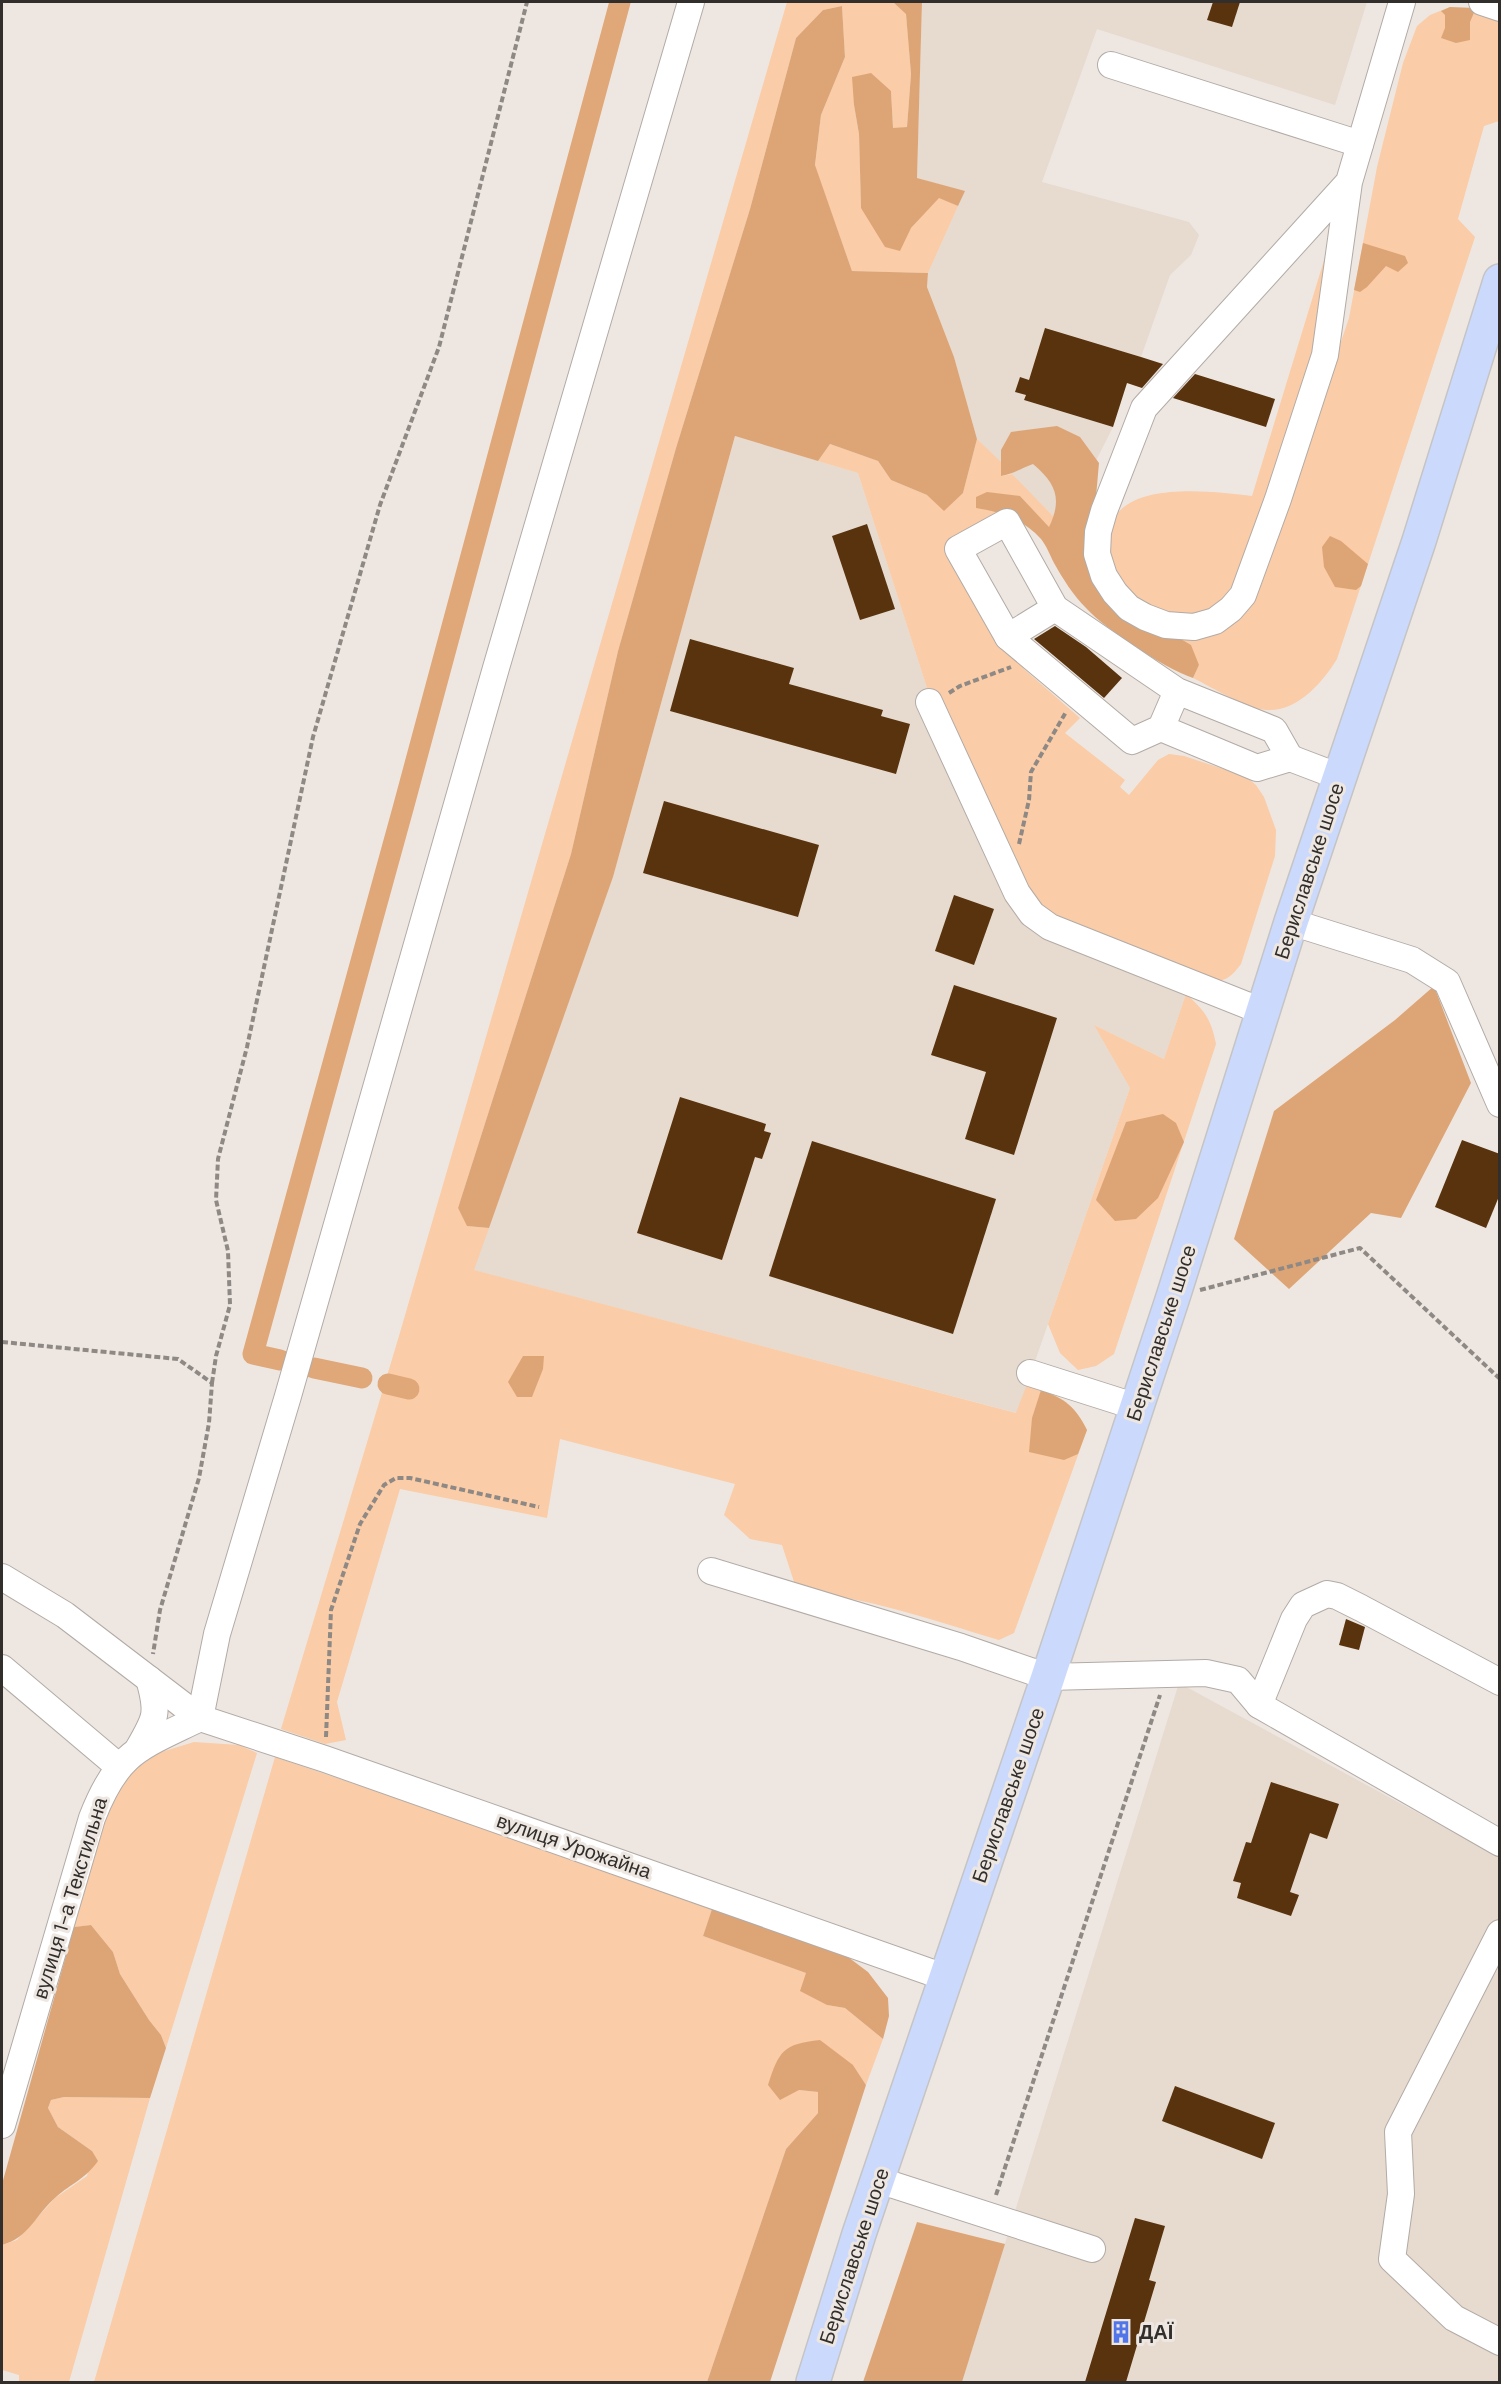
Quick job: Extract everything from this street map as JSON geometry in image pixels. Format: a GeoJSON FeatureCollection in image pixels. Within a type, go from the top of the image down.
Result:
{"type":"FeatureCollection","features":[{"type":"Feature","properties":{"kind":"main road","name":"Бериславське шосе"},"geometry":{"type":"LineString","coordinates":[[813,2382],[878,2180],[1048,1677],[1173,1297],[1291,922],[1419,541],[1500,281]]}},
{"type":"Feature","properties":{"kind":"street"},"geometry":{"type":"LineString","coordinates":[[200,1718],[217,1634],[691,2]]}},
{"type":"Feature","properties":{"kind":"street"},"geometry":{"type":"LineString","coordinates":[[1349,182],[1144,408],[1104,512],[1098,532],[1097,554],[1104,576],[1115,593],[1129,608],[1145,617],[1166,625],[1194,627],[1215,621],[1231,609],[1243,595],[1278,499],[1325,355],[1349,182],[1402,2]]}},
{"type":"Feature","properties":{"kind":"street"},"geometry":{"type":"LineString","coordinates":[[1482,2],[1500,8]]}},
{"type":"Feature","properties":{"kind":"street"},"geometry":{"type":"LineString","coordinates":[[1111,65],[1360,144]]}},
{"type":"Feature","properties":{"kind":"street"},"geometry":{"type":"LineString","coordinates":[[1177,691],[1161,728],[1132,741],[1008,638],[958,549],[1007,522],[1055,608],[1177,691],[1274,730],[1290,758]]}},
{"type":"Feature","properties":{"kind":"street"},"geometry":{"type":"LineString","coordinates":[[1008,638],[1055,608]]}},
{"type":"Feature","properties":{"kind":"street"},"geometry":{"type":"LineString","coordinates":[[929,702],[1017,893],[1032,914],[1050,927],[1264,1012]]}},
{"type":"Feature","properties":{"kind":"street"},"geometry":{"type":"LineString","coordinates":[[1161,728],[1257,768],[1290,758],[1340,777]]}},
{"type":"Feature","properties":{"kind":"street"},"geometry":{"type":"LineString","coordinates":[[1291,922],[1412,960],[1447,982],[1500,1104]]}},
{"type":"Feature","properties":{"kind":"street"},"geometry":{"type":"LineString","coordinates":[[1030,1373],[1137,1407]]}},
{"type":"Feature","properties":{"kind":"street"},"geometry":{"type":"LineString","coordinates":[[711,1571],[961,1647],[1048,1677],[1206,1673],[1238,1680],[1259,1705],[1500,1843]]}},
{"type":"Feature","properties":{"kind":"street","name":"вулиця Урожайна"},"geometry":{"type":"LineString","coordinates":[[2,1577],[65,1615],[200,1718],[325,1759],[947,1978]]}},
{"type":"Feature","properties":{"kind":"street"},"geometry":{"type":"LineString","coordinates":[[1259,1705],[1298,1612],[1313,1598],[1327,1594],[1337,1596],[1361,1608],[1500,1682]]}},
{"type":"Feature","properties":{"kind":"street"},"geometry":{"type":"LineString","coordinates":[[2,1668],[118,1766]]}},
{"type":"Feature","properties":{"kind":"street"},"geometry":{"type":"LineString","coordinates":[[138,1749],[156,1713],[150,1679]]}},
{"type":"Feature","properties":{"kind":"street","name":"вулиця 1-а Текстильна"},"geometry":{"type":"LineString","coordinates":[[2,2125],[92,1818],[103,1789],[118,1766],[138,1749],[200,1718]]}},
{"type":"Feature","properties":{"kind":"street"},"geometry":{"type":"LineString","coordinates":[[1500,1933],[1398,2132],[1401,2194],[1392,2259],[1454,2318],[1500,2342]]}},
{"type":"Feature","properties":{"kind":"street"},"geometry":{"type":"LineString","coordinates":[[878,2180],[1092,2249]]}},
{"type":"Feature","properties":{"kind":"path"},"geometry":{"type":"LineString","coordinates":[[150,1679],[160,1610],[199,1478],[209,1423],[216,1356],[230,1305],[228,1251],[216,1200],[218,1159],[247,1047],[313,737],[380,505],[440,346],[527,2]]}},
{"type":"Feature","properties":{"kind":"path"},"geometry":{"type":"LineString","coordinates":[[929,702],[960,686],[1034,659]]}},
{"type":"Feature","properties":{"kind":"path"},"geometry":{"type":"LineString","coordinates":[[1011,879],[1029,800],[1031,772],[1077,694]]}},
{"type":"Feature","properties":{"kind":"path"},"geometry":{"type":"LineString","coordinates":[[1173,1297],[1360,1248],[1500,1378]]}},
{"type":"Feature","properties":{"kind":"path"},"geometry":{"type":"LineString","coordinates":[[2,1342],[178,1359],[212,1383]]}},
{"type":"Feature","properties":{"kind":"path"},"geometry":{"type":"LineString","coordinates":[[325,1759],[331,1610],[360,1524],[384,1485],[396,1478],[410,1478],[539,1507]]}},
{"type":"Feature","properties":{"kind":"path"},"geometry":{"type":"LineString","coordinates":[[990,2216],[1167,1674]]}},
{"type":"Feature","properties":{"kind":"shaded area"},"geometry":{"type":"Polygon","coordinates":[[[787,2],[893,2],[906,13],[911,74],[907,127],[893,129],[891,91],[854,105],[859,134],[861,208],[911,228],[939,197],[958,206],[928,273],[852,271],[815,166],[821,115],[845,57],[842,6],[823,10],[796,38],[750,209],[676,448],[618,651],[571,854],[458,1208],[468,1226],[489,1228],[474,1270],[1016,1413],[1027,1384],[1063,1400],[1075,1411],[1087,1430],[1014,1633],[999,1640],[874,1604],[797,1591],[782,1545],[750,1539],[724,1515],[735,1484],[560,1439],[547,1518],[400,1489],[337,1702],[346,1740],[325,1744],[281,1729],[399,1336],[787,2]]]}},
{"type":"Feature","properties":{"kind":"shaded area"},"geometry":{"type":"Polygon","coordinates":[[[893,2],[922,2],[917,178],[965,191],[958,206],[939,198],[911,228],[900,251],[885,247],[861,208],[859,134],[852,77],[871,73],[891,91],[893,128],[907,127],[911,74],[906,14],[893,2]]]}},
{"type":"Feature","properties":{"kind":"shaded area"},"geometry":{"type":"Polygon","coordinates":[[[922,2],[1367,2],[1335,105],[1097,29],[1042,182],[1189,222],[1199,235],[1191,255],[1170,275],[1141,357],[1046,328],[1029,380],[1020,377],[1016,391],[1026,395],[1024,400],[1113,427],[1063,526],[977,439],[954,357],[927,287],[928,273],[964,192],[917,178],[922,2]]]}},
{"type":"Feature","properties":{"kind":"shaded area"},"geometry":{"type":"Polygon","coordinates":[[[842,6],[845,57],[821,115],[815,165],[852,271],[928,273],[927,287],[954,357],[977,439],[963,493],[944,511],[927,495],[891,480],[878,461],[830,444],[818,461],[735,436],[613,877],[489,1228],[467,1226],[458,1208],[571,854],[618,651],[676,448],[750,209],[796,38],[823,10],[842,6]]]}},
{"type":"Feature","properties":{"kind":"shaded area"},"geometry":{"type":"Polygon","coordinates":[[[1450,7],[1499,16],[1499,121],[1484,126],[1458,219],[1475,237],[1337,659],[1314,689],[1293,704],[1281,709],[1256,708],[1193,678],[1199,665],[1179,638],[1262,576],[1349,318],[1377,167],[1403,63],[1417,26],[1430,15],[1450,7]]]}},
{"type":"Feature","properties":{"kind":"shaded area"},"geometry":{"type":"Polygon","coordinates":[[[1450,7],[1476,8],[1470,22],[1470,40],[1456,43],[1441,38],[1445,28],[1445,15],[1441,11],[1450,7]]]}},
{"type":"Feature","properties":{"kind":"shaded area"},"geometry":{"type":"Polygon","coordinates":[[[1363,243],[1405,256],[1408,263],[1398,272],[1386,266],[1367,287],[1360,292],[1354,290],[1363,243]]]}},
{"type":"Feature","properties":{"kind":"shaded area"},"geometry":{"type":"Polygon","coordinates":[[[1325,257],[1333,259],[1318,347],[1239,577],[1220,603],[1200,616],[1178,617],[1133,602],[1106,563],[1112,522],[1122,509],[1137,500],[1155,494],[1197,491],[1252,496],[1325,257]]]}},
{"type":"Feature","properties":{"kind":"shaded area"},"geometry":{"type":"Polygon","coordinates":[[[1057,426],[1080,437],[1099,463],[1090,565],[1179,638],[1191,645],[1199,665],[1193,678],[1152,657],[1095,617],[1068,587],[1041,539],[1027,526],[1003,514],[976,508],[976,497],[987,492],[1020,496],[1049,527],[1056,500],[1052,486],[1033,464],[1001,476],[1001,450],[1011,432],[1057,426]]]}},
{"type":"Feature","properties":{"kind":"shaded area"},"geometry":{"type":"Polygon","coordinates":[[[735,436],[858,473],[928,691],[1186,994],[1164,1059],[1094,1025],[1130,1088],[1017,1413],[473,1270],[613,877],[735,436]]]}},
{"type":"Feature","properties":{"kind":"shaded area"},"geometry":{"type":"Polygon","coordinates":[[[977,439],[1001,462],[1002,476],[1012,474],[1054,517],[1049,528],[1020,496],[997,511],[1000,513],[952,541],[1005,646],[1025,670],[1080,718],[1065,733],[1125,780],[1120,787],[1129,795],[1158,760],[1169,754],[1184,756],[1245,776],[1256,785],[1264,797],[1276,830],[1275,856],[1241,964],[1233,974],[1225,979],[1203,980],[1032,906],[935,690],[928,691],[858,473],[818,461],[830,444],[878,461],[891,480],[927,495],[963,493],[977,439]]]}},
{"type":"Feature","properties":{"kind":"shaded area"},"geometry":{"type":"Polygon","coordinates":[[[1330,536],[1341,541],[1368,564],[1361,586],[1356,590],[1335,587],[1324,567],[1322,547],[1330,536]]]}},
{"type":"Feature","properties":{"kind":"shaded area"},"geometry":{"type":"Polygon","coordinates":[[[1434,986],[1471,1083],[1401,1218],[1371,1213],[1289,1289],[1234,1239],[1274,1111],[1395,1020],[1434,986]]]}},
{"type":"Feature","properties":{"kind":"shaded area"},"geometry":{"type":"Polygon","coordinates":[[[1186,994],[1206,1016],[1216,1044],[1114,1354],[1096,1366],[1078,1370],[1060,1353],[1048,1324],[1130,1088],[1094,1025],[1164,1059],[1186,994]]]}},
{"type":"Feature","properties":{"kind":"shaded area"},"geometry":{"type":"Polygon","coordinates":[[[1163,1114],[1176,1123],[1184,1142],[1158,1198],[1136,1219],[1115,1221],[1096,1200],[1126,1122],[1163,1114]]]}},
{"type":"Feature","properties":{"kind":"shaded area"},"geometry":{"type":"Polygon","coordinates":[[[523,1356],[544,1356],[543,1369],[532,1397],[517,1397],[508,1382],[523,1356]]]}},
{"type":"Feature","properties":{"kind":"shaded area"},"geometry":{"type":"Polygon","coordinates":[[[1041,1390],[1068,1404],[1083,1422],[1087,1430],[1078,1454],[1064,1460],[1029,1452],[1032,1418],[1041,1390]]]}},
{"type":"Feature","properties":{"kind":"shaded area"},"geometry":{"type":"Polygon","coordinates":[[[1179,1683],[1499,1857],[1499,2382],[962,2382],[1179,1683]]]}},
{"type":"Feature","properties":{"kind":"shaded area"},"geometry":{"type":"Polygon","coordinates":[[[194,1742],[239,1745],[257,1753],[166,2048],[161,2035],[120,1974],[113,1952],[91,1925],[74,1927],[107,1813],[116,1790],[136,1769],[158,1753],[194,1742]]]}},
{"type":"Feature","properties":{"kind":"shaded area"},"geometry":{"type":"Polygon","coordinates":[[[275,1757],[713,1906],[703,1936],[806,1973],[827,2005],[845,2008],[883,2039],[866,2085],[853,2065],[799,2090],[818,2092],[818,2113],[786,2149],[707,2382],[94,2382],[275,1757]]]}},
{"type":"Feature","properties":{"kind":"shaded area"},"geometry":{"type":"Polygon","coordinates":[[[713,1906],[844,1954],[868,1972],[888,1998],[889,2016],[883,2039],[845,2008],[827,2005],[800,1991],[806,1973],[703,1936],[713,1906]]]}},
{"type":"Feature","properties":{"kind":"shaded area"},"geometry":{"type":"Polygon","coordinates":[[[91,1925],[113,1952],[120,1974],[161,2035],[166,2048],[150,2098],[64,2097],[51,2100],[48,2108],[58,2127],[92,2151],[98,2161],[83,2177],[49,2204],[26,2231],[2,2245],[2,2184],[74,1927],[91,1925]]]}},
{"type":"Feature","properties":{"kind":"shaded area"},"geometry":{"type":"Polygon","coordinates":[[[820,2040],[853,2065],[866,2085],[770,2382],[707,2382],[786,2149],[818,2113],[818,2092],[799,2090],[780,2100],[768,2085],[784,2051],[798,2044],[820,2040]]]}},
{"type":"Feature","properties":{"kind":"shaded area"},"geometry":{"type":"Polygon","coordinates":[[[64,2097],[150,2098],[69,2382],[19,2382],[19,2375],[2,2370],[2,2245],[17,2240],[55,2198],[87,2176],[92,2151],[58,2127],[48,2108],[51,2100],[64,2097]]]}},
{"type":"Feature","properties":{"kind":"shaded area"},"geometry":{"type":"Polygon","coordinates":[[[917,2222],[1005,2244],[962,2382],[863,2382],[917,2222]]]}},
{"type":"Feature","properties":{"kind":"building"},"geometry":{"type":"Polygon","coordinates":[[[1213,2],[1240,2],[1232,27],[1207,20],[1213,2]]]}},
{"type":"Feature","properties":{"kind":"building"},"geometry":{"type":"Polygon","coordinates":[[[1045,328],[1163,364],[1142,388],[1127,383],[1113,427],[1024,400],[1026,395],[1015,392],[1020,377],[1029,380],[1045,328]]]}},
{"type":"Feature","properties":{"kind":"building"},"geometry":{"type":"Polygon","coordinates":[[[1195,374],[1275,399],[1266,427],[1173,398],[1195,374]]]}},
{"type":"Feature","properties":{"kind":"building"},"geometry":{"type":"Polygon","coordinates":[[[867,524],[895,609],[860,620],[832,536],[867,524]]]}},
{"type":"Feature","properties":{"kind":"building"},"geometry":{"type":"Polygon","coordinates":[[[1055,626],[1086,647],[1122,678],[1104,698],[1034,639],[1055,626]]]}},
{"type":"Feature","properties":{"kind":"building"},"geometry":{"type":"Polygon","coordinates":[[[690,639],[794,668],[789,684],[883,710],[881,716],[910,724],[896,774],[670,711],[690,639]]]}},
{"type":"Feature","properties":{"kind":"building"},"geometry":{"type":"Polygon","coordinates":[[[664,801],[819,845],[798,917],[643,873],[664,801]]]}},
{"type":"Feature","properties":{"kind":"building"},"geometry":{"type":"Polygon","coordinates":[[[954,895],[994,909],[974,965],[935,951],[954,895]]]}},
{"type":"Feature","properties":{"kind":"building"},"geometry":{"type":"Polygon","coordinates":[[[954,985],[1057,1018],[1014,1155],[965,1139],[986,1072],[931,1055],[954,985]]]}},
{"type":"Feature","properties":{"kind":"building"},"geometry":{"type":"Polygon","coordinates":[[[680,1097],[766,1124],[764,1131],[771,1133],[762,1159],[755,1157],[722,1260],[637,1233],[680,1097]]]}},
{"type":"Feature","properties":{"kind":"building"},"geometry":{"type":"Polygon","coordinates":[[[1462,1140],[1500,1154],[1500,1194],[1486,1228],[1435,1207],[1462,1140]]]}},
{"type":"Feature","properties":{"kind":"building"},"geometry":{"type":"Polygon","coordinates":[[[812,1141],[996,1199],[953,1334],[769,1276],[812,1141]]]}},
{"type":"Feature","properties":{"kind":"building"},"geometry":{"type":"Polygon","coordinates":[[[1346,1619],[1365,1627],[1359,1650],[1339,1645],[1346,1619]]]}},
{"type":"Feature","properties":{"kind":"building"},"geometry":{"type":"Polygon","coordinates":[[[1271,1782],[1339,1804],[1327,1839],[1310,1833],[1290,1892],[1299,1895],[1291,1916],[1237,1898],[1241,1883],[1233,1881],[1246,1842],[1251,1843],[1271,1782]]]}},
{"type":"Feature","properties":{"kind":"building"},"geometry":{"type":"Polygon","coordinates":[[[1175,2086],[1275,2123],[1262,2159],[1162,2121],[1175,2086]]]}},
{"type":"Feature","properties":{"kind":"building","name":"ДАЇ"},"geometry":{"type":"Polygon","coordinates":[[[1135,2218],[1165,2226],[1149,2280],[1156,2282],[1126,2382],[1085,2382],[1135,2218]]]}},
{"type":"Feature","properties":{"kind":"waterway"},"geometry":{"type":"LineString","coordinates":[[280,1360],[253,1354],[404,805],[620,2]]}},
{"type":"Feature","properties":{"kind":"waterway"},"geometry":{"type":"LineString","coordinates":[[314,1368],[362,1378]]}},
{"type":"Feature","properties":{"kind":"waterway"},"geometry":{"type":"LineString","coordinates":[[388,1384],[409,1389]]}},
{"type":"Feature","properties":{"kind":"place","name":"ДАЇ"},"geometry":{"type":"Point","coordinates":[1121,2332]}}]}
